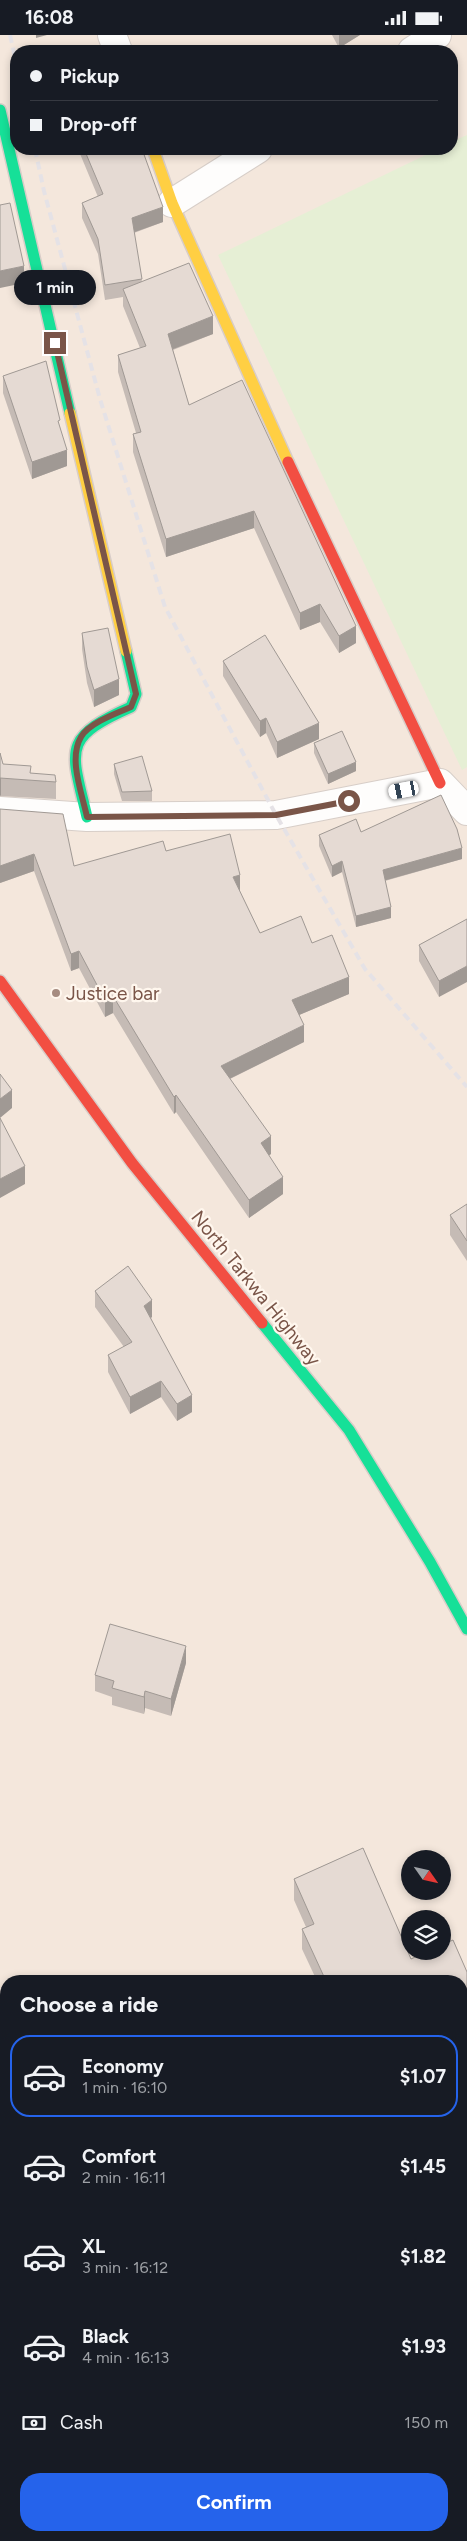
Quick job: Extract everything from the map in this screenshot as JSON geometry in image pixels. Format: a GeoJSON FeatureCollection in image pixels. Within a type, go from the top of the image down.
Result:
{"type":"FeatureCollection","features":[{"type":"Feature","properties":{"kind":"street"},"geometry":{"type":"LineString","coordinates":[[421,45],[437,35]]}},
{"type":"Feature","properties":{"kind":"street"},"geometry":{"type":"LineString","coordinates":[[0,110],[10,153]]}},
{"type":"Feature","properties":{"kind":"street"},"geometry":{"type":"LineString","coordinates":[[10,155],[136,694],[131,707],[104,719],[82,736],[75,759],[87,817]]}},
{"type":"Feature","properties":{"kind":"street"},"geometry":{"type":"LineString","coordinates":[[154,155],[172,203],[294,476],[440,783],[467,811]]}},
{"type":"Feature","properties":{"kind":"street"},"geometry":{"type":"LineString","coordinates":[[172,203],[248,155]]}},
{"type":"Feature","properties":{"kind":"street"},"geometry":{"type":"LineString","coordinates":[[0,811],[87,817],[276,815],[440,783]]}},
{"type":"Feature","properties":{"kind":"street","name":"North Tarkwa Highway"},"geometry":{"type":"LineString","coordinates":[[0,981],[132,1163],[349,1429],[430,1562],[467,1629]]}},
{"type":"Feature","properties":{"kind":"shaded area"},"geometry":{"type":"Polygon","coordinates":[[[0,35],[467,35],[467,1975],[0,1975],[0,35]]]}},
{"type":"Feature","properties":{"kind":"green space"},"geometry":{"type":"Polygon","coordinates":[[[467,135],[467,767],[462,770],[218,255],[426,155],[458,155],[458,139],[467,135]]]}},
{"type":"Feature","properties":{"kind":"building"},"geometry":{"type":"Polygon","coordinates":[[[87,155],[144,155],[163,207],[132,218],[142,279],[105,285],[98,239],[82,203],[103,194],[87,155]]]}},
{"type":"Feature","properties":{"kind":"building"},"geometry":{"type":"Polygon","coordinates":[[[10,203],[24,266],[0,271],[0,205],[10,203]]]}},
{"type":"Feature","properties":{"kind":"building"},"geometry":{"type":"Polygon","coordinates":[[[189,263],[213,316],[168,334],[189,405],[242,380],[356,626],[339,636],[320,604],[300,613],[254,511],[166,539],[133,434],[141,432],[118,355],[146,346],[123,289],[189,263]]]}},
{"type":"Feature","properties":{"kind":"building"},"geometry":{"type":"Polygon","coordinates":[[[46,361],[60,420],[58,421],[67,450],[32,462],[3,376],[46,361]]]}},
{"type":"Feature","properties":{"kind":"building"},"geometry":{"type":"Polygon","coordinates":[[[108,628],[119,679],[94,690],[87,667],[82,633],[108,628]]]}},
{"type":"Feature","properties":{"kind":"building"},"geometry":{"type":"Polygon","coordinates":[[[265,635],[319,723],[277,742],[266,718],[260,721],[223,661],[265,635]]]}},
{"type":"Feature","properties":{"kind":"building"},"geometry":{"type":"Polygon","coordinates":[[[342,731],[356,762],[328,774],[314,743],[342,731]]]}},
{"type":"Feature","properties":{"kind":"building"},"geometry":{"type":"Polygon","coordinates":[[[0,753],[3,764],[31,766],[30,773],[55,775],[56,782],[0,778],[0,753]]]}},
{"type":"Feature","properties":{"kind":"building"},"geometry":{"type":"Polygon","coordinates":[[[142,756],[152,791],[122,792],[114,764],[142,756]]]}},
{"type":"Feature","properties":{"kind":"building"},"geometry":{"type":"Polygon","coordinates":[[[441,795],[457,829],[462,848],[383,870],[391,907],[356,916],[342,861],[332,866],[319,835],[356,819],[361,832],[441,795]]]}},
{"type":"Feature","properties":{"kind":"building"},"geometry":{"type":"Polygon","coordinates":[[[0,809],[63,814],[74,866],[163,841],[166,851],[230,834],[240,875],[233,877],[260,933],[301,916],[312,943],[332,935],[349,977],[292,1000],[304,1025],[221,1066],[271,1136],[261,1143],[283,1177],[249,1200],[176,1095],[174,1097],[113,996],[105,1000],[79,951],[71,954],[34,854],[0,866],[0,809]]]}},
{"type":"Feature","properties":{"kind":"building"},"geometry":{"type":"Polygon","coordinates":[[[467,919],[467,966],[439,981],[419,945],[467,919]]]}},
{"type":"Feature","properties":{"kind":"building"},"geometry":{"type":"Polygon","coordinates":[[[0,1074],[12,1090],[0,1099],[0,1074]]]}},
{"type":"Feature","properties":{"kind":"building"},"geometry":{"type":"Polygon","coordinates":[[[0,1118],[25,1166],[0,1179],[0,1118]]]}},
{"type":"Feature","properties":{"kind":"building"},"geometry":{"type":"Polygon","coordinates":[[[467,1204],[467,1241],[450,1215],[467,1204]]]}},
{"type":"Feature","properties":{"kind":"building"},"geometry":{"type":"Polygon","coordinates":[[[128,1266],[152,1300],[144,1306],[192,1395],[177,1404],[161,1381],[130,1397],[108,1355],[132,1342],[95,1291],[128,1266]]]}},
{"type":"Feature","properties":{"kind":"building"},"geometry":{"type":"Polygon","coordinates":[[[110,1624],[186,1646],[171,1699],[145,1691],[144,1697],[112,1688],[114,1681],[95,1675],[110,1624]]]}},
{"type":"Feature","properties":{"kind":"building"},"geometry":{"type":"Polygon","coordinates":[[[363,1848],[401,1936],[401,1960],[451,1960],[451,1941],[453,1940],[467,1975],[323,1975],[302,1929],[314,1924],[294,1879],[363,1848]]]}},
{"type":"Feature","properties":{"kind":"railway"},"geometry":{"type":"LineString","coordinates":[[10,35],[12,45]]}},
{"type":"Feature","properties":{"kind":"railway"},"geometry":{"type":"LineString","coordinates":[[36,155],[44,191],[100,399],[165,607],[276,815],[365,969],[467,1087]]}},
{"type":"Feature","properties":{"kind":"traffic: fast"},"geometry":{"type":"LineString","coordinates":[[0,110],[10,153]]}},
{"type":"Feature","properties":{"kind":"traffic: fast"},"geometry":{"type":"LineString","coordinates":[[10,155],[70,413]]}},
{"type":"Feature","properties":{"kind":"traffic: fast"},"geometry":{"type":"LineString","coordinates":[[87,817],[77,775],[75,760],[77,748],[82,737],[92,728],[131,707],[136,694],[126,651]]}},
{"type":"Feature","properties":{"kind":"traffic: fast"},"geometry":{"type":"LineString","coordinates":[[262,1323],[349,1430],[430,1562],[467,1629]]}},
{"type":"Feature","properties":{"kind":"traffic: slow"},"geometry":{"type":"LineString","coordinates":[[155,155],[172,203],[288,462]]}},
{"type":"Feature","properties":{"kind":"traffic: slow"},"geometry":{"type":"LineString","coordinates":[[70,413],[126,651]]}},
{"type":"Feature","properties":{"kind":"traffic: jam"},"geometry":{"type":"LineString","coordinates":[[288,462],[440,783]]}},
{"type":"Feature","properties":{"kind":"traffic: jam"},"geometry":{"type":"LineString","coordinates":[[0,981],[132,1163],[262,1323]]}},
{"type":"Feature","properties":{"kind":"place","name":"Justice bar"},"geometry":{"type":"Point","coordinates":[56,993]}},
{"type":"Feature","properties":{"kind":"route"},"geometry":{"type":"LineString","coordinates":[[55,343],[136,694],[131,707],[104,719],[82,736],[75,759],[87,817],[276,815],[349,801]]}}]}
